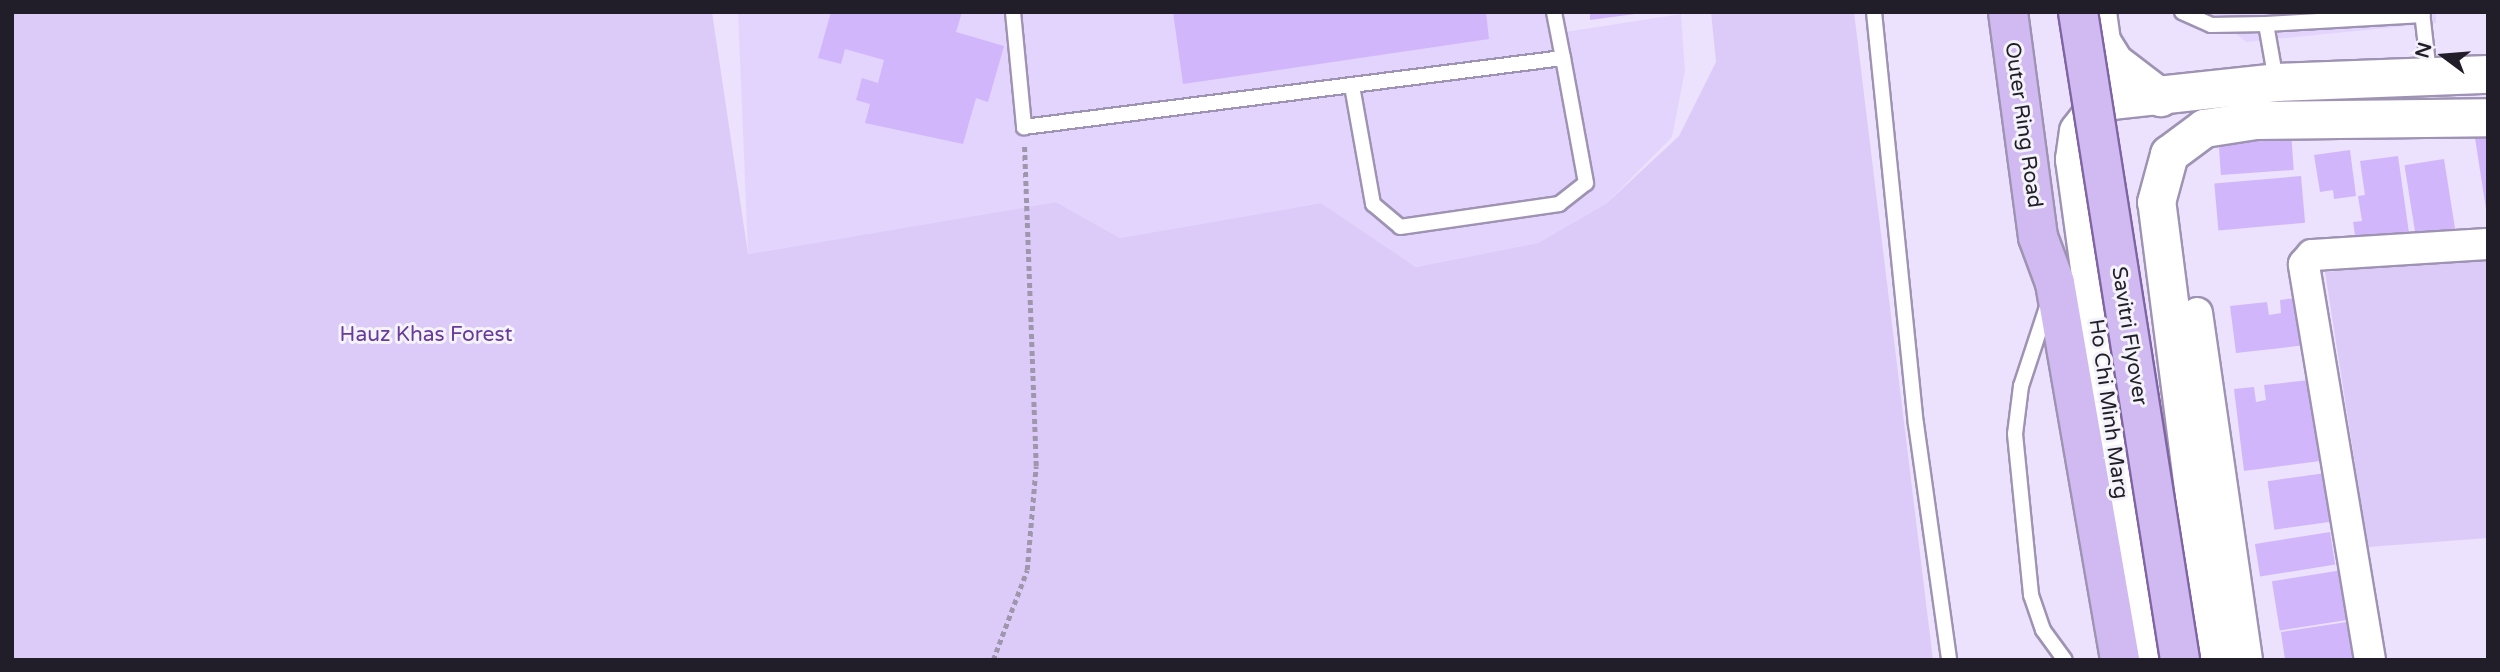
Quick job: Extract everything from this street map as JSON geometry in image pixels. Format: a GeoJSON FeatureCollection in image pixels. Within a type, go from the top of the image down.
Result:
{"type":"FeatureCollection","features":[{"type":"Feature","properties":{"kind":"main road","name":"Outer Ring Road"},"geometry":{"type":"LineString","coordinates":[[2008,12],[2038,237]]}},
{"type":"Feature","properties":{"kind":"main road","name":"Savitri Flyover"},"geometry":{"type":"LineString","coordinates":[[2078,12],[2180,660]]}},
{"type":"Feature","properties":{"kind":"main road","name":"Ho Chi Minh Marg"},"geometry":{"type":"LineString","coordinates":[[2038,237],[2055,283],[2120,660]]}},
{"type":"Feature","properties":{"kind":"street"},"geometry":{"type":"LineString","coordinates":[[2097,12],[2101,41],[2114,62],[2160,97],[2276,82],[2429,73],[2488,75]]}},
{"type":"Feature","properties":{"kind":"street","name":"Ho Chi Minh Marg"},"geometry":{"type":"LineString","coordinates":[[2143,660],[2074,159],[2078,131],[2097,107],[2111,100],[2160,97]]}},
{"type":"Feature","properties":{"kind":"street"},"geometry":{"type":"LineString","coordinates":[[2215,660],[2156,202],[2169,154],[2204,128],[2255,120],[2488,117]]}},
{"type":"Feature","properties":{"kind":"street"},"geometry":{"type":"LineString","coordinates":[[2370,660],[2304,264],[2312,255],[2488,244]]}},
{"type":"Feature","properties":{"kind":"street"},"geometry":{"type":"LineString","coordinates":[[2197,313],[2247,660]]}},
{"type":"Feature","properties":{"kind":"street"},"geometry":{"type":"LineString","coordinates":[[2101,363],[2104,346],[2113,334],[2128,326],[2144,324],[2159,330],[2175,358]]}},
{"type":"Feature","properties":{"kind":"lane"},"geometry":{"type":"LineString","coordinates":[[1013,12],[1024,127],[1563,58]]}},
{"type":"Feature","properties":{"kind":"lane"},"geometry":{"type":"LineString","coordinates":[[1352,86],[1373,204],[1400,227],[1559,204],[1586,183],[1554,12]]}},
{"type":"Feature","properties":{"kind":"lane"},"geometry":{"type":"LineString","coordinates":[[1874,12],[1916,424],[1949,660]]}},
{"type":"Feature","properties":{"kind":"lane"},"geometry":{"type":"LineString","coordinates":[[2182,12],[2211,25],[2423,14],[2429,73]]}},
{"type":"Feature","properties":{"kind":"lane"},"geometry":{"type":"LineString","coordinates":[[2266,24],[2276,82]]}},
{"type":"Feature","properties":{"kind":"lane"},"geometry":{"type":"LineString","coordinates":[[2055,283],[2021,386],[2015,434],[2031,594],[2043,630],[2065,660]]}},
{"type":"Feature","properties":{"kind":"path"},"geometry":{"type":"LineString","coordinates":[[993,660],[1027,570],[1037,466],[1024,127]]}},
{"type":"Feature","properties":{"kind":"shaded area"},"geometry":{"type":"Polygon","coordinates":[[[738,12],[1562,12],[1565,32],[1681,14],[1685,71],[1672,137],[1607,203],[1538,243],[1416,267],[1321,203],[1120,238],[1056,202],[748,254],[738,12]]]}},
{"type":"Feature","properties":{"kind":"shaded area"},"geometry":{"type":"Polygon","coordinates":[[[2210,12],[2436,12],[2436,23],[2246,42],[2210,12]]]}},
{"type":"Feature","properties":{"kind":"green space","name":"Hauz Khas Forest"},"geometry":{"type":"Polygon","coordinates":[[[12,12],[712,12],[748,254],[1056,202],[1120,238],[1321,203],[1416,267],[1538,243],[1607,203],[1679,136],[1716,62],[1711,12],[1854,12],[1933,660],[12,660],[12,12]]]}},
{"type":"Feature","properties":{"kind":"green space"},"geometry":{"type":"Polygon","coordinates":[[[2488,257],[2488,538],[2368,547],[2325,272],[2488,257]]]}},
{"type":"Feature","properties":{"kind":"building"},"geometry":{"type":"Polygon","coordinates":[[[831,12],[962,12],[956,32],[1004,46],[988,102],[976,98],[963,144],[865,123],[870,104],[856,100],[862,78],[878,83],[884,60],[845,49],[841,64],[818,58],[831,12]]]}},
{"type":"Feature","properties":{"kind":"building"},"geometry":{"type":"Polygon","coordinates":[[[1173,12],[1486,12],[1489,39],[1183,84],[1173,12]]]}},
{"type":"Feature","properties":{"kind":"building"},"geometry":{"type":"Polygon","coordinates":[[[1590,12],[1635,12],[1635,14],[1590,20],[1590,12]]]}},
{"type":"Feature","properties":{"kind":"building"},"geometry":{"type":"Polygon","coordinates":[[[2291,131],[2294,170],[2221,175],[2218,136],[2291,131]]]}},
{"type":"Feature","properties":{"kind":"building"},"geometry":{"type":"Polygon","coordinates":[[[2488,136],[2488,209],[2486,209],[2475,138],[2488,136]]]}},
{"type":"Feature","properties":{"kind":"building"},"geometry":{"type":"Polygon","coordinates":[[[2350,150],[2356,196],[2334,199],[2333,190],[2320,192],[2314,155],[2350,150]]]}},
{"type":"Feature","properties":{"kind":"building"},"geometry":{"type":"Polygon","coordinates":[[[2398,156],[2410,240],[2357,248],[2353,222],[2362,221],[2358,196],[2365,195],[2360,161],[2398,156]]]}},
{"type":"Feature","properties":{"kind":"building"},"geometry":{"type":"Polygon","coordinates":[[[2444,159],[2455,231],[2416,237],[2404,165],[2444,159]]]}},
{"type":"Feature","properties":{"kind":"building"},"geometry":{"type":"Polygon","coordinates":[[[2301,176],[2305,223],[2218,230],[2214,184],[2301,176]]]}},
{"type":"Feature","properties":{"kind":"building"},"geometry":{"type":"Polygon","coordinates":[[[2302,297],[2307,345],[2236,353],[2230,306],[2267,302],[2269,315],[2281,313],[2280,300],[2302,297]]]}},
{"type":"Feature","properties":{"kind":"building"},"geometry":{"type":"Polygon","coordinates":[[[2310,380],[2320,461],[2244,471],[2234,389],[2254,387],[2256,402],[2266,400],[2264,385],[2310,380]]]}},
{"type":"Feature","properties":{"kind":"building"},"geometry":{"type":"Polygon","coordinates":[[[2326,473],[2333,522],[2274,530],[2268,481],[2326,473]]]}},
{"type":"Feature","properties":{"kind":"building"},"geometry":{"type":"Polygon","coordinates":[[[2330,532],[2335,565],[2260,576],[2255,544],[2330,532]]]}},
{"type":"Feature","properties":{"kind":"building"},"geometry":{"type":"Polygon","coordinates":[[[2349,569],[2357,618],[2280,631],[2272,581],[2349,569]]]}},
{"type":"Feature","properties":{"kind":"building"},"geometry":{"type":"Polygon","coordinates":[[[2360,620],[2366,660],[2285,660],[2281,632],[2360,620]]]}}]}
